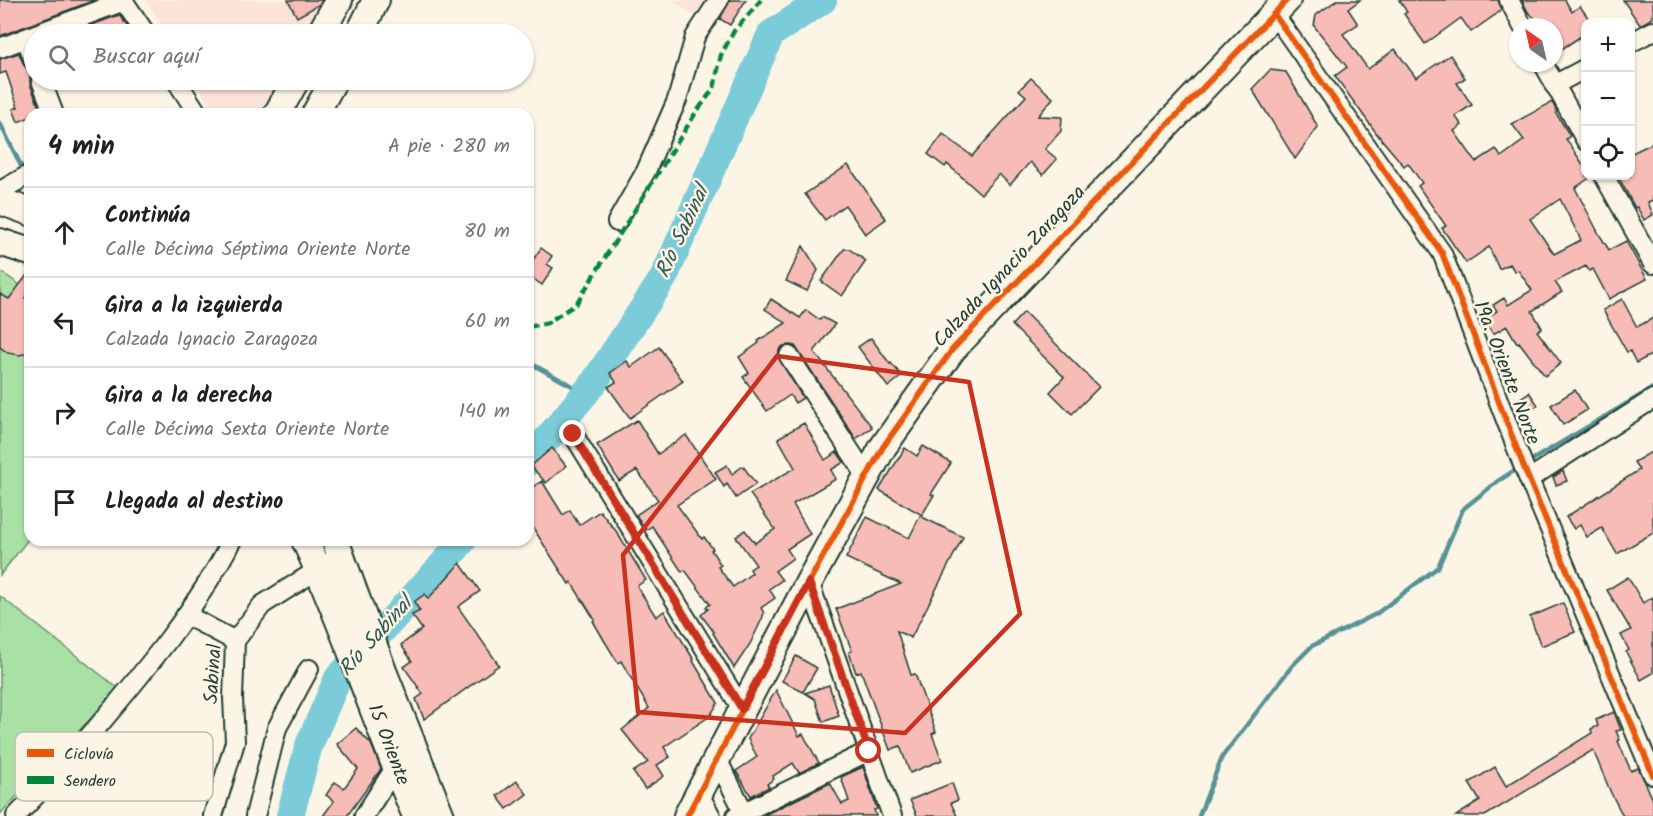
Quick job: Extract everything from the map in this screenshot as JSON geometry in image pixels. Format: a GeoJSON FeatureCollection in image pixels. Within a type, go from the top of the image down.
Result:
{"type":"FeatureCollection","features":[{"type":"Feature","properties":{"kind":"street"},"geometry":{"type":"LineString","coordinates":[[364,24],[376,0]]}},
{"type":"Feature","properties":{"kind":"street"},"geometry":{"type":"LineString","coordinates":[[617,222],[646,171],[677,100],[695,37],[719,0]]}},
{"type":"Feature","properties":{"kind":"street"},"geometry":{"type":"LineString","coordinates":[[1509,0],[1518,18]]}},
{"type":"Feature","properties":{"kind":"street"},"geometry":{"type":"LineString","coordinates":[[64,24],[124,1],[139,24]]}},
{"type":"Feature","properties":{"kind":"street","name":"19a. Oriente Norte"},"geometry":{"type":"LineString","coordinates":[[1280,7],[1442,253],[1527,475],[1649,752],[1653,775]]}},
{"type":"Feature","properties":{"kind":"street","name":"Calzada Ignacio Zaragoza"},"geometry":{"type":"LineString","coordinates":[[699,809],[717,759],[742,709],[883,447],[952,350],[1280,7]]}},
{"type":"Feature","properties":{"kind":"street"},"geometry":{"type":"LineString","coordinates":[[1635,40],[1653,31]]}},
{"type":"Feature","properties":{"kind":"street"},"geometry":{"type":"LineString","coordinates":[[0,48],[24,39]]}},
{"type":"Feature","properties":{"kind":"street"},"geometry":{"type":"LineString","coordinates":[[1554,85],[1581,71]]}},
{"type":"Feature","properties":{"kind":"street"},"geometry":{"type":"LineString","coordinates":[[1548,72],[1581,132]]}},
{"type":"Feature","properties":{"kind":"street"},"geometry":{"type":"LineString","coordinates":[[45,90],[52,108]]}},
{"type":"Feature","properties":{"kind":"street"},"geometry":{"type":"LineString","coordinates":[[182,90],[194,108]]}},
{"type":"Feature","properties":{"kind":"street"},"geometry":{"type":"LineString","coordinates":[[280,108],[290,90]]}},
{"type":"Feature","properties":{"kind":"street"},"geometry":{"type":"LineString","coordinates":[[318,108],[328,90]]}},
{"type":"Feature","properties":{"kind":"street"},"geometry":{"type":"LineString","coordinates":[[24,178],[3,193],[24,208]]}},
{"type":"Feature","properties":{"kind":"street"},"geometry":{"type":"LineString","coordinates":[[1606,180],[1653,264]]}},
{"type":"Feature","properties":{"kind":"street"},"geometry":{"type":"LineString","coordinates":[[0,242],[24,250]]}},
{"type":"Feature","properties":{"kind":"street"},"geometry":{"type":"LineString","coordinates":[[789,356],[867,477]]}},
{"type":"Feature","properties":{"kind":"street"},"geometry":{"type":"LineString","coordinates":[[1527,475],[1653,399]]}},
{"type":"Feature","properties":{"kind":"street"},"geometry":{"type":"LineString","coordinates":[[573,434],[742,709]]}},
{"type":"Feature","properties":{"kind":"street"},"geometry":{"type":"LineString","coordinates":[[93,732],[174,632],[229,546]]}},
{"type":"Feature","properties":{"kind":"street","name":"15 Oriente"},"geometry":{"type":"LineString","coordinates":[[308,546],[332,602],[412,743],[441,816]]}},
{"type":"Feature","properties":{"kind":"street","name":"15 Oriente"},"geometry":{"type":"LineString","coordinates":[[338,547],[352,586],[395,767],[416,816]]}},
{"type":"Feature","properties":{"kind":"street","name":"Sabinal"},"geometry":{"type":"LineString","coordinates":[[213,816],[236,742],[233,698],[235,641],[262,605],[318,569],[338,547]]}},
{"type":"Feature","properties":{"kind":"street"},"geometry":{"type":"LineString","coordinates":[[809,582],[892,816]]}},
{"type":"Feature","properties":{"kind":"street"},"geometry":{"type":"LineString","coordinates":[[186,615],[235,641]]}},
{"type":"Feature","properties":{"kind":"street"},"geometry":{"type":"LineString","coordinates":[[255,816],[277,728],[309,669]]}},
{"type":"Feature","properties":{"kind":"street"},"geometry":{"type":"LineString","coordinates":[[364,816],[412,743]]}},
{"type":"Feature","properties":{"kind":"street"},"geometry":{"type":"LineString","coordinates":[[717,759],[742,815],[869,751]]}},
{"type":"Feature","properties":{"kind":"street"},"geometry":{"type":"LineString","coordinates":[[16,816],[32,801]]}},
{"type":"Feature","properties":{"kind":"highlighted area"},"geometry":{"type":"Polygon","coordinates":[[[777,356],[969,382],[1020,614],[905,733],[638,712],[623,555],[777,356]]]}},
{"type":"Feature","properties":{"kind":"shaded area"},"geometry":{"type":"Polygon","coordinates":[[[146,0],[325,0],[312,24],[161,24],[146,0]]]}},
{"type":"Feature","properties":{"kind":"shaded area"},"geometry":{"type":"Polygon","coordinates":[[[672,0],[715,0],[700,20],[672,0]]]}},
{"type":"Feature","properties":{"kind":"shaded area"},"geometry":{"type":"Polygon","coordinates":[[[200,90],[277,90],[268,108],[211,108],[200,90]]]}},
{"type":"Feature","properties":{"kind":"green space"},"geometry":{"type":"Polygon","coordinates":[[[0,271],[24,288],[24,545],[0,575],[0,271]]]}},
{"type":"Feature","properties":{"kind":"green space"},"geometry":{"type":"Polygon","coordinates":[[[0,596],[119,689],[78,732],[15,732],[15,798],[0,814],[0,596]]]}},
{"type":"Feature","properties":{"kind":"building"},"geometry":{"type":"Polygon","coordinates":[[[0,0],[95,0],[32,24],[24,24],[24,27],[0,36],[0,0]]]}},
{"type":"Feature","properties":{"kind":"building"},"geometry":{"type":"Polygon","coordinates":[[[288,0],[322,0],[320,4],[297,17],[288,0]]]}},
{"type":"Feature","properties":{"kind":"building"},"geometry":{"type":"Polygon","coordinates":[[[730,0],[746,0],[730,25],[720,19],[730,0]]]}},
{"type":"Feature","properties":{"kind":"building"},"geometry":{"type":"Polygon","coordinates":[[[1337,0],[1360,0],[1348,9],[1358,24],[1343,34],[1368,69],[1395,49],[1416,78],[1450,55],[1465,78],[1457,83],[1472,105],[1455,116],[1462,125],[1454,131],[1476,162],[1496,149],[1501,157],[1524,140],[1512,124],[1552,102],[1570,136],[1566,139],[1581,162],[1581,180],[1587,180],[1575,188],[1599,234],[1609,250],[1626,241],[1647,279],[1609,299],[1593,269],[1589,271],[1586,266],[1555,282],[1562,292],[1532,311],[1542,328],[1537,331],[1561,363],[1545,376],[1519,342],[1517,343],[1507,326],[1493,334],[1484,319],[1497,311],[1493,305],[1504,298],[1508,305],[1532,290],[1518,270],[1515,272],[1510,264],[1499,269],[1489,247],[1466,263],[1442,228],[1446,226],[1418,186],[1422,183],[1408,163],[1404,166],[1377,134],[1335,76],[1347,67],[1314,26],[1316,15],[1337,0]],[[1560,199],[1530,219],[1554,254],[1581,240],[1560,199]]]}},
{"type":"Feature","properties":{"kind":"building"},"geometry":{"type":"Polygon","coordinates":[[[1399,0],[1498,0],[1502,10],[1471,32],[1461,18],[1425,44],[1404,14],[1407,12],[1399,0]]]}},
{"type":"Feature","properties":{"kind":"building"},"geometry":{"type":"Polygon","coordinates":[[[1522,0],[1565,0],[1572,12],[1580,6],[1588,18],[1581,18],[1581,36],[1563,48],[1563,18],[1535,18],[1528,12],[1522,0]]]}},
{"type":"Feature","properties":{"kind":"building"},"geometry":{"type":"Polygon","coordinates":[[[1623,0],[1653,0],[1653,18],[1640,25],[1623,0]]]}},
{"type":"Feature","properties":{"kind":"building"},"geometry":{"type":"Polygon","coordinates":[[[119,15],[126,24],[94,24],[119,15]]]}},
{"type":"Feature","properties":{"kind":"building"},"geometry":{"type":"Polygon","coordinates":[[[19,53],[24,65],[24,90],[32,90],[40,108],[24,108],[24,120],[18,122],[13,109],[18,107],[6,72],[0,74],[0,59],[19,53]]]}},
{"type":"Feature","properties":{"kind":"building"},"geometry":{"type":"Polygon","coordinates":[[[1270,70],[1286,72],[1318,127],[1295,159],[1252,89],[1270,70]]]}},
{"type":"Feature","properties":{"kind":"building"},"geometry":{"type":"Polygon","coordinates":[[[1031,78],[1053,98],[1038,116],[1062,117],[1061,131],[1045,149],[1057,159],[1043,175],[1030,162],[1010,185],[999,174],[981,194],[947,164],[945,167],[928,154],[943,134],[972,156],[1026,96],[1019,90],[1031,78]]]}},
{"type":"Feature","properties":{"kind":"building"},"geometry":{"type":"Polygon","coordinates":[[[1653,143],[1653,200],[1648,202],[1653,215],[1644,220],[1620,180],[1635,180],[1635,152],[1653,143]]]}},
{"type":"Feature","properties":{"kind":"building"},"geometry":{"type":"Polygon","coordinates":[[[848,165],[886,219],[865,234],[845,205],[825,220],[805,194],[848,165]]]}},
{"type":"Feature","properties":{"kind":"building"},"geometry":{"type":"Polygon","coordinates":[[[803,246],[818,270],[807,291],[786,281],[803,246]]]}},
{"type":"Feature","properties":{"kind":"building"},"geometry":{"type":"Polygon","coordinates":[[[541,248],[552,256],[547,264],[553,268],[542,285],[534,279],[534,258],[541,248]]]}},
{"type":"Feature","properties":{"kind":"building"},"geometry":{"type":"Polygon","coordinates":[[[844,249],[849,249],[866,261],[842,296],[821,281],[844,249]]]}},
{"type":"Feature","properties":{"kind":"building"},"geometry":{"type":"Polygon","coordinates":[[[24,279],[24,354],[20,355],[8,353],[0,347],[0,294],[9,299],[24,279]]]}},
{"type":"Feature","properties":{"kind":"building"},"geometry":{"type":"Polygon","coordinates":[[[771,299],[800,318],[806,310],[820,320],[822,317],[835,324],[814,352],[872,427],[856,439],[795,346],[783,346],[779,350],[778,357],[803,398],[795,403],[790,395],[767,411],[743,377],[749,373],[739,357],[759,343],[758,341],[786,323],[765,309],[771,299]]]}},
{"type":"Feature","properties":{"kind":"building"},"geometry":{"type":"Polygon","coordinates":[[[1622,299],[1637,327],[1653,318],[1653,354],[1636,363],[1630,351],[1627,352],[1603,310],[1622,299]]]}},
{"type":"Feature","properties":{"kind":"building"},"geometry":{"type":"Polygon","coordinates":[[[1024,312],[1099,387],[1072,414],[1050,392],[1064,377],[1012,325],[1024,312]]]}},
{"type":"Feature","properties":{"kind":"building"},"geometry":{"type":"Polygon","coordinates":[[[871,338],[902,376],[888,387],[858,347],[871,338]]]}},
{"type":"Feature","properties":{"kind":"building"},"geometry":{"type":"Polygon","coordinates":[[[659,347],[683,381],[630,418],[608,387],[616,382],[610,373],[627,361],[631,367],[659,347]]]}},
{"type":"Feature","properties":{"kind":"building"},"geometry":{"type":"Polygon","coordinates":[[[1575,390],[1587,410],[1563,425],[1551,405],[1575,390]]]}},
{"type":"Feature","properties":{"kind":"building"},"geometry":{"type":"Polygon","coordinates":[[[1529,392],[1538,405],[1528,412],[1518,400],[1529,392]]]}},
{"type":"Feature","properties":{"kind":"building"},"geometry":{"type":"Polygon","coordinates":[[[637,420],[658,454],[686,435],[716,479],[677,505],[702,539],[704,537],[713,549],[711,550],[721,565],[718,567],[733,587],[752,573],[750,569],[756,565],[736,537],[745,530],[755,543],[775,529],[750,494],[795,468],[778,438],[804,423],[825,460],[837,452],[844,462],[831,470],[836,479],[793,504],[810,534],[787,549],[793,558],[775,571],[782,580],[769,589],[775,598],[761,608],[764,613],[762,619],[750,644],[734,668],[714,632],[701,615],[710,604],[685,570],[682,572],[652,526],[646,530],[636,515],[658,500],[637,470],[619,481],[597,445],[637,420]]]}},
{"type":"Feature","properties":{"kind":"building"},"geometry":{"type":"Polygon","coordinates":[[[923,446],[951,463],[931,494],[934,495],[922,515],[879,490],[905,448],[917,456],[923,446]]]}},
{"type":"Feature","properties":{"kind":"building"},"geometry":{"type":"Polygon","coordinates":[[[552,448],[566,466],[546,483],[534,469],[534,463],[552,448]]]}},
{"type":"Feature","properties":{"kind":"building"},"geometry":{"type":"Polygon","coordinates":[[[1653,451],[1653,533],[1617,554],[1602,528],[1587,537],[1580,525],[1574,529],[1566,517],[1639,470],[1634,462],[1653,451]]]}},
{"type":"Feature","properties":{"kind":"building"},"geometry":{"type":"Polygon","coordinates":[[[727,465],[732,474],[743,466],[756,484],[736,498],[727,484],[724,487],[715,472],[727,465]]]}},
{"type":"Feature","properties":{"kind":"building"},"geometry":{"type":"Polygon","coordinates":[[[1563,471],[1567,481],[1556,485],[1553,477],[1563,471]]]}},
{"type":"Feature","properties":{"kind":"building"},"geometry":{"type":"Polygon","coordinates":[[[542,481],[563,515],[570,510],[579,525],[600,511],[616,531],[646,580],[637,586],[656,617],[664,611],[718,703],[710,716],[664,747],[670,757],[657,765],[664,776],[645,789],[633,772],[648,762],[622,730],[649,708],[621,661],[618,663],[571,582],[569,584],[534,529],[534,486],[542,481]]]}},
{"type":"Feature","properties":{"kind":"building"},"geometry":{"type":"Polygon","coordinates":[[[920,516],[963,537],[911,638],[897,631],[911,675],[915,674],[936,732],[932,734],[942,760],[910,773],[900,746],[890,750],[861,671],[856,673],[849,652],[852,651],[836,609],[901,584],[846,558],[867,517],[909,538],[920,516]]]}},
{"type":"Feature","properties":{"kind":"building"},"geometry":{"type":"Polygon","coordinates":[[[460,563],[480,591],[458,607],[499,665],[424,719],[416,699],[423,694],[404,667],[412,661],[401,645],[422,629],[412,615],[420,611],[414,602],[425,594],[428,599],[460,563]]]}},
{"type":"Feature","properties":{"kind":"building"},"geometry":{"type":"Polygon","coordinates":[[[1628,577],[1643,603],[1653,597],[1653,673],[1641,680],[1626,652],[1629,650],[1621,635],[1631,630],[1607,590],[1628,577]]]}},
{"type":"Feature","properties":{"kind":"building"},"geometry":{"type":"Polygon","coordinates":[[[1563,603],[1575,632],[1541,646],[1530,617],[1563,603]]]}},
{"type":"Feature","properties":{"kind":"building"},"geometry":{"type":"Polygon","coordinates":[[[796,656],[817,668],[803,692],[782,681],[796,656]]]}},
{"type":"Feature","properties":{"kind":"building"},"geometry":{"type":"Polygon","coordinates":[[[829,685],[839,716],[823,722],[815,699],[805,693],[829,685]]]}},
{"type":"Feature","properties":{"kind":"building"},"geometry":{"type":"Polygon","coordinates":[[[776,690],[799,736],[803,734],[819,763],[799,773],[793,763],[773,776],[774,779],[767,784],[769,787],[751,796],[736,771],[757,757],[748,739],[776,690]]]}},
{"type":"Feature","properties":{"kind":"building"},"geometry":{"type":"Polygon","coordinates":[[[1614,712],[1621,730],[1616,731],[1620,740],[1618,741],[1631,771],[1638,768],[1646,784],[1653,800],[1653,816],[1623,816],[1593,750],[1485,816],[1456,816],[1480,801],[1469,783],[1495,767],[1506,786],[1592,733],[1591,729],[1598,726],[1596,720],[1614,712]]]}},
{"type":"Feature","properties":{"kind":"building"},"geometry":{"type":"Polygon","coordinates":[[[356,728],[371,744],[381,769],[347,816],[323,816],[334,801],[326,795],[335,782],[344,788],[358,769],[337,744],[356,728]]]}},
{"type":"Feature","properties":{"kind":"building"},"geometry":{"type":"Polygon","coordinates":[[[863,767],[877,809],[874,810],[876,816],[764,815],[830,783],[842,804],[849,801],[841,777],[863,767]]]}},
{"type":"Feature","properties":{"kind":"building"},"geometry":{"type":"Polygon","coordinates":[[[517,781],[527,794],[507,809],[497,796],[517,781]]]}},
{"type":"Feature","properties":{"kind":"building"},"geometry":{"type":"Polygon","coordinates":[[[952,783],[958,800],[951,803],[957,816],[917,816],[910,800],[952,783]]]}},
{"type":"Feature","properties":{"kind":"waterway","name":"Río Sabinal"},"geometry":{"type":"LineString","coordinates":[[534,455],[593,384],[664,277],[771,34],[823,0]]}},
{"type":"Feature","properties":{"kind":"waterway"},"geometry":{"type":"LineString","coordinates":[[0,123],[24,172]]}},
{"type":"Feature","properties":{"kind":"waterway"},"geometry":{"type":"LineString","coordinates":[[534,365],[585,393]]}},
{"type":"Feature","properties":{"kind":"waterway"},"geometry":{"type":"LineString","coordinates":[[1527,463],[1653,388]]}},
{"type":"Feature","properties":{"kind":"waterway"},"geometry":{"type":"LineString","coordinates":[[1199,816],[1222,757],[1292,666],[1312,646],[1376,614],[1438,567],[1463,509],[1520,467]]}},
{"type":"Feature","properties":{"kind":"waterway","name":"Río Sabinal"},"geometry":{"type":"LineString","coordinates":[[290,816],[309,745],[338,678],[458,546]]}},
{"type":"Feature","properties":{"kind":"marked path"},"geometry":{"type":"LineString","coordinates":[[534,326],[547,323],[576,304],[695,114],[714,88],[721,55],[734,31],[761,0]]}},
{"type":"Feature","properties":{"kind":"cycle path"},"geometry":{"type":"LineString","coordinates":[[687,816],[809,582],[883,447],[952,350],[1287,0]]}},
{"type":"Feature","properties":{"kind":"cycle path"},"geometry":{"type":"LineString","coordinates":[[1274,14],[1442,253],[1525,470],[1653,775]]}},
{"type":"Feature","properties":{"kind":"route"},"geometry":{"type":"LineString","coordinates":[[573,434],[742,709],[809,582],[869,751]]}}]}
